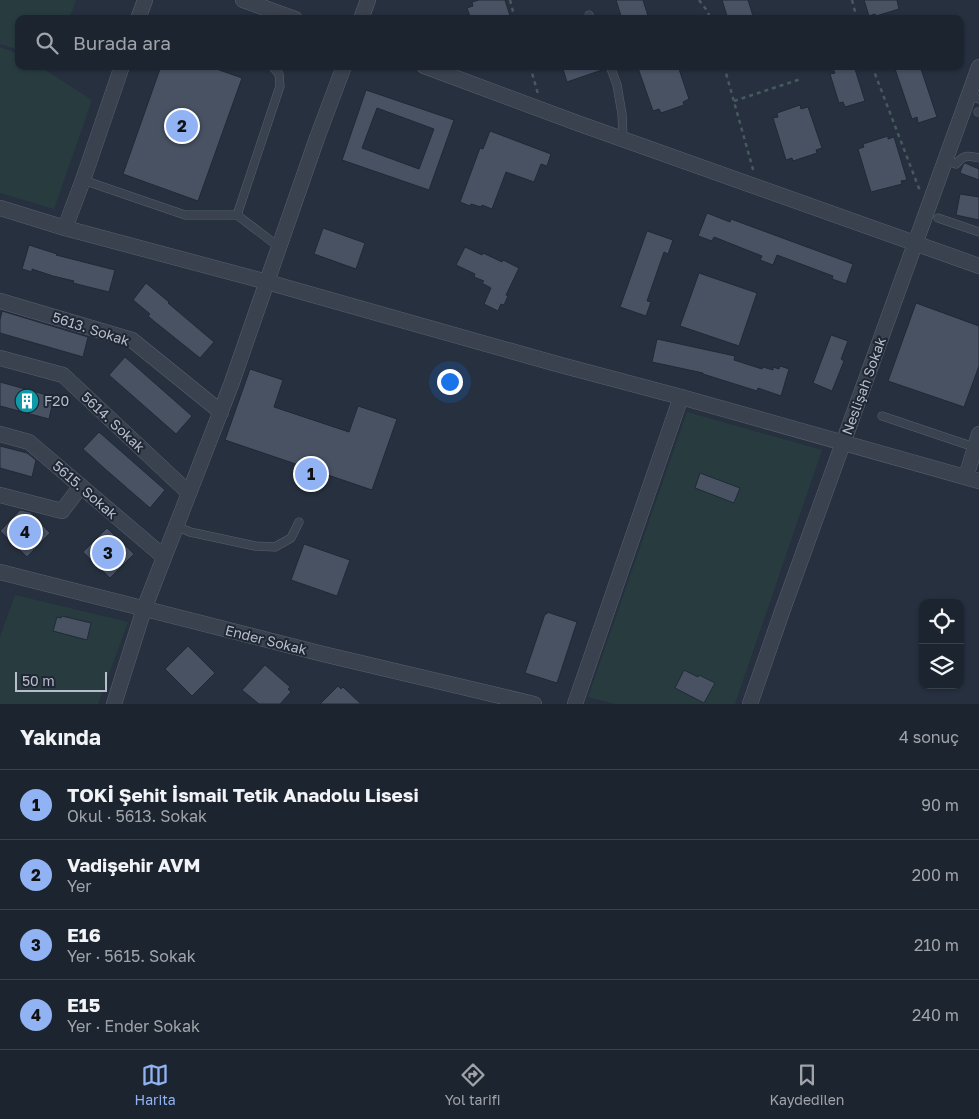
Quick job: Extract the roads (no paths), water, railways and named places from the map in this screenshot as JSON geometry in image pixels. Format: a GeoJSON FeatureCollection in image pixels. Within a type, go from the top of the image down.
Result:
{"type":"FeatureCollection","features":[{"type":"Feature","properties":{"kind":"street"},"geometry":{"type":"LineString","coordinates":[[141,15],[145,0]]}},
{"type":"Feature","properties":{"kind":"street"},"geometry":{"type":"LineString","coordinates":[[243,0],[284,15]]}},
{"type":"Feature","properties":{"kind":"street"},"geometry":{"type":"LineString","coordinates":[[362,15],[368,0]]}},
{"type":"Feature","properties":{"kind":"street","name":"Neslişah Sokak"},"geometry":{"type":"LineString","coordinates":[[750,704],[916,243],[933,215],[946,160],[974,97],[979,67]]}},
{"type":"Feature","properties":{"kind":"street"},"geometry":{"type":"LineString","coordinates":[[65,228],[121,70]]}},
{"type":"Feature","properties":{"kind":"street"},"geometry":{"type":"LineString","coordinates":[[114,704],[144,609],[221,412],[343,70]]}},
{"type":"Feature","properties":{"kind":"street"},"geometry":{"type":"LineString","coordinates":[[435,70],[623,140],[979,266]]}},
{"type":"Feature","properties":{"kind":"street"},"geometry":{"type":"LineString","coordinates":[[0,208],[65,228],[267,282],[557,364],[681,396],[972,479],[977,440]]}},
{"type":"Feature","properties":{"kind":"street","name":"5613. Sokak"},"geometry":{"type":"LineString","coordinates":[[0,301],[132,340],[221,412]]}},
{"type":"Feature","properties":{"kind":"street","name":"5614. Sokak"},"geometry":{"type":"LineString","coordinates":[[0,358],[63,375],[189,492]]}},
{"type":"Feature","properties":{"kind":"street"},"geometry":{"type":"LineString","coordinates":[[575,704],[681,396]]}},
{"type":"Feature","properties":{"kind":"street","name":"5615. Sokak"},"geometry":{"type":"LineString","coordinates":[[0,434],[29,442],[164,557]]}},
{"type":"Feature","properties":{"kind":"street"},"geometry":{"type":"LineString","coordinates":[[0,495],[62,511],[81,486]]}},
{"type":"Feature","properties":{"kind":"street","name":"Ender Sokak"},"geometry":{"type":"LineString","coordinates":[[1,577],[144,609],[333,657],[534,704]]}},
{"type":"Feature","properties":{"kind":"lane"},"geometry":{"type":"LineString","coordinates":[[237,215],[280,86],[279,74],[276,70]]}},
{"type":"Feature","properties":{"kind":"lane"},"geometry":{"type":"LineString","coordinates":[[611,70],[621,104],[623,140]]}},
{"type":"Feature","properties":{"kind":"lane"},"geometry":{"type":"LineString","coordinates":[[946,160],[956,164],[969,155],[979,158]]}},
{"type":"Feature","properties":{"kind":"lane"},"geometry":{"type":"LineString","coordinates":[[83,180],[184,216],[237,215],[279,247]]}},
{"type":"Feature","properties":{"kind":"lane"},"geometry":{"type":"LineString","coordinates":[[933,215],[979,232]]}},
{"type":"Feature","properties":{"kind":"lane"},"geometry":{"type":"LineString","coordinates":[[882,416],[977,440]]}},
{"type":"Feature","properties":{"kind":"lane"},"geometry":{"type":"LineString","coordinates":[[176,526],[190,532],[255,546],[274,547],[291,538],[299,522]]}},
{"type":"Feature","properties":{"kind":"place","name":"Vadişehir AVM"},"geometry":{"type":"Point","coordinates":[182,126]}},
{"type":"Feature","properties":{"kind":"place","name":"F20"},"geometry":{"type":"Point","coordinates":[27,401]}},
{"type":"Feature","properties":{"kind":"place","name":"TOKİ Şehit İsmail Tetik Anadolu Lisesi"},"geometry":{"type":"Point","coordinates":[311,474]}},
{"type":"Feature","properties":{"kind":"place","name":"E15"},"geometry":{"type":"Point","coordinates":[25,532]}},
{"type":"Feature","properties":{"kind":"place","name":"E16"},"geometry":{"type":"Point","coordinates":[108,553]}}]}
